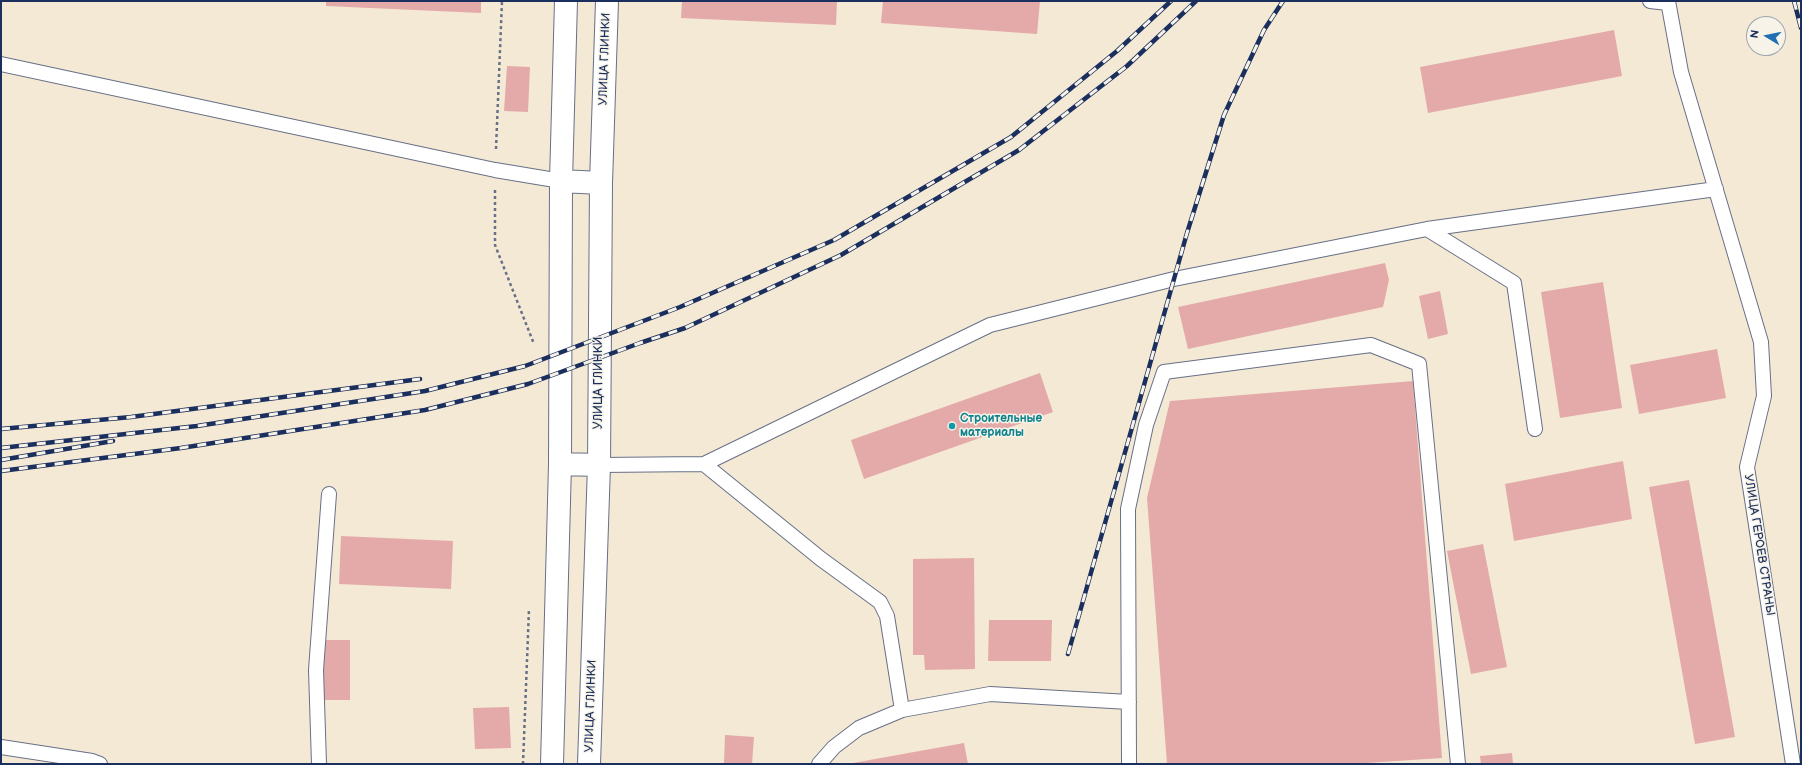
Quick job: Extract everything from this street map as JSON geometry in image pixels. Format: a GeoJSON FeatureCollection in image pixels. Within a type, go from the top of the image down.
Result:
{"type":"FeatureCollection","features":[{"type":"Feature","properties":{"kind":"highway"},"geometry":{"type":"LineString","coordinates":[[552,764],[560,464],[561,181],[566,1]]}},
{"type":"Feature","properties":{"kind":"highway","name":"УЛИЦА ГЛИНКИ"},"geometry":{"type":"LineString","coordinates":[[589,764],[599,465],[601,183],[607,1]]}},
{"type":"Feature","properties":{"kind":"highway"},"geometry":{"type":"LineString","coordinates":[[561,181],[601,183]]}},
{"type":"Feature","properties":{"kind":"highway"},"geometry":{"type":"LineString","coordinates":[[560,464],[599,465]]}},
{"type":"Feature","properties":{"kind":"lane"},"geometry":{"type":"LineString","coordinates":[[1650,1],[1668,2]]}},
{"type":"Feature","properties":{"kind":"lane","name":"УЛИЦА ГЕРОЕВ СТРАНЫ"},"geometry":{"type":"LineString","coordinates":[[1668,2],[1681,72],[1761,342],[1764,396],[1747,467],[1793,764]]}},
{"type":"Feature","properties":{"kind":"lane"},"geometry":{"type":"LineString","coordinates":[[1,64],[495,170],[561,181]]}},
{"type":"Feature","properties":{"kind":"lane"},"geometry":{"type":"LineString","coordinates":[[599,465],[704,464],[990,325],[1174,279],[1427,228],[1716,189]]}},
{"type":"Feature","properties":{"kind":"lane"},"geometry":{"type":"LineString","coordinates":[[1427,228],[1514,283],[1535,429]]}},
{"type":"Feature","properties":{"kind":"lane"},"geometry":{"type":"LineString","coordinates":[[1128,764],[1128,509],[1146,425],[1164,372],[1371,345],[1419,364],[1458,764]]}},
{"type":"Feature","properties":{"kind":"lane"},"geometry":{"type":"LineString","coordinates":[[704,464],[821,559],[880,602],[887,616],[902,710]]}},
{"type":"Feature","properties":{"kind":"lane"},"geometry":{"type":"LineString","coordinates":[[319,764],[316,670],[329,494]]}},
{"type":"Feature","properties":{"kind":"lane"},"geometry":{"type":"LineString","coordinates":[[819,764],[834,747],[859,728],[902,710],[990,694],[1129,702]]}},
{"type":"Feature","properties":{"kind":"lane"},"geometry":{"type":"LineString","coordinates":[[1,747],[92,761],[100,764]]}},
{"type":"Feature","properties":{"kind":"path"},"geometry":{"type":"LineString","coordinates":[[502,1],[495,170],[494,244],[535,346]]}},
{"type":"Feature","properties":{"kind":"path"},"geometry":{"type":"LineString","coordinates":[[523,764],[529,605]]}},
{"type":"Feature","properties":{"kind":"building"},"geometry":{"type":"Polygon","coordinates":[[[326,1],[481,1],[481,13],[326,6],[326,1]]]}},
{"type":"Feature","properties":{"kind":"building"},"geometry":{"type":"Polygon","coordinates":[[[682,1],[837,1],[836,25],[681,18],[682,1]]]}},
{"type":"Feature","properties":{"kind":"building"},"geometry":{"type":"Polygon","coordinates":[[[883,1],[1040,1],[1037,34],[881,23],[883,1]]]}},
{"type":"Feature","properties":{"kind":"building"},"geometry":{"type":"Polygon","coordinates":[[[1614,30],[1622,76],[1428,113],[1420,67],[1614,30]]]}},
{"type":"Feature","properties":{"kind":"building"},"geometry":{"type":"Polygon","coordinates":[[[507,66],[530,67],[528,112],[504,111],[507,66]]]}},
{"type":"Feature","properties":{"kind":"building"},"geometry":{"type":"Polygon","coordinates":[[[1385,263],[1389,280],[1383,307],[1188,349],[1178,307],[1385,263]]]}},
{"type":"Feature","properties":{"kind":"building"},"geometry":{"type":"Polygon","coordinates":[[[1603,282],[1622,408],[1560,418],[1541,292],[1603,282]]]}},
{"type":"Feature","properties":{"kind":"building"},"geometry":{"type":"Polygon","coordinates":[[[1440,291],[1448,334],[1428,339],[1419,296],[1440,291]]]}},
{"type":"Feature","properties":{"kind":"building"},"geometry":{"type":"Polygon","coordinates":[[[1717,349],[1726,398],[1639,414],[1630,365],[1717,349]]]}},
{"type":"Feature","properties":{"kind":"building","name":"Строительные материалы"},"geometry":{"type":"Polygon","coordinates":[[[1040,373],[1053,412],[864,479],[851,440],[1040,373]]]}},
{"type":"Feature","properties":{"kind":"building"},"geometry":{"type":"Polygon","coordinates":[[[1413,381],[1442,758],[1351,764],[1167,764],[1147,498],[1170,401],[1413,381]]]}},
{"type":"Feature","properties":{"kind":"building"},"geometry":{"type":"Polygon","coordinates":[[[1623,461],[1632,519],[1514,541],[1505,484],[1623,461]]]}},
{"type":"Feature","properties":{"kind":"building"},"geometry":{"type":"Polygon","coordinates":[[[1689,480],[1735,737],[1695,744],[1649,487],[1689,480]]]}},
{"type":"Feature","properties":{"kind":"building"},"geometry":{"type":"Polygon","coordinates":[[[341,536],[453,541],[451,589],[339,584],[341,536]]]}},
{"type":"Feature","properties":{"kind":"building"},"geometry":{"type":"Polygon","coordinates":[[[1483,544],[1507,667],[1471,674],[1447,551],[1483,544]]]}},
{"type":"Feature","properties":{"kind":"building"},"geometry":{"type":"Polygon","coordinates":[[[974,558],[975,669],[925,670],[924,655],[913,655],[913,559],[974,558]]]}},
{"type":"Feature","properties":{"kind":"building"},"geometry":{"type":"Polygon","coordinates":[[[989,620],[1052,620],[1051,661],[988,661],[989,620]]]}},
{"type":"Feature","properties":{"kind":"building"},"geometry":{"type":"Polygon","coordinates":[[[323,640],[350,640],[350,700],[323,700],[323,640]]]}},
{"type":"Feature","properties":{"kind":"building"},"geometry":{"type":"Polygon","coordinates":[[[509,707],[511,748],[475,749],[473,708],[509,707]]]}},
{"type":"Feature","properties":{"kind":"building"},"geometry":{"type":"Polygon","coordinates":[[[725,735],[754,737],[752,764],[724,764],[725,735]]]}},
{"type":"Feature","properties":{"kind":"building"},"geometry":{"type":"Polygon","coordinates":[[[964,743],[968,764],[853,764],[853,763],[964,743]]]}},
{"type":"Feature","properties":{"kind":"building"},"geometry":{"type":"Polygon","coordinates":[[[1512,753],[1513,764],[1481,764],[1480,756],[1512,753]]]}},
{"type":"Feature","properties":{"kind":"railway"},"geometry":{"type":"LineString","coordinates":[[1,448],[197,426],[425,391],[525,366],[680,307],[834,240],[1011,137],[1117,51],[1171,1]]}},
{"type":"Feature","properties":{"kind":"railway"},"geometry":{"type":"LineString","coordinates":[[1,471],[181,448],[425,410],[528,384],[685,328],[841,255],[1019,150],[1127,66],[1196,1]]}},
{"type":"Feature","properties":{"kind":"railway"},"geometry":{"type":"LineString","coordinates":[[1068,654],[1187,233],[1224,115],[1264,30],[1283,1]]}},
{"type":"Feature","properties":{"kind":"railway"},"geometry":{"type":"LineString","coordinates":[[1794,1],[1801,28]]}},
{"type":"Feature","properties":{"kind":"railway"},"geometry":{"type":"LineString","coordinates":[[1,429],[131,417],[420,379]]}},
{"type":"Feature","properties":{"kind":"railway"},"geometry":{"type":"LineString","coordinates":[[1,460],[113,441]]}},
{"type":"Feature","properties":{"kind":"place","name":"Строительные материалы"},"geometry":{"type":"Point","coordinates":[952,426]}}]}
